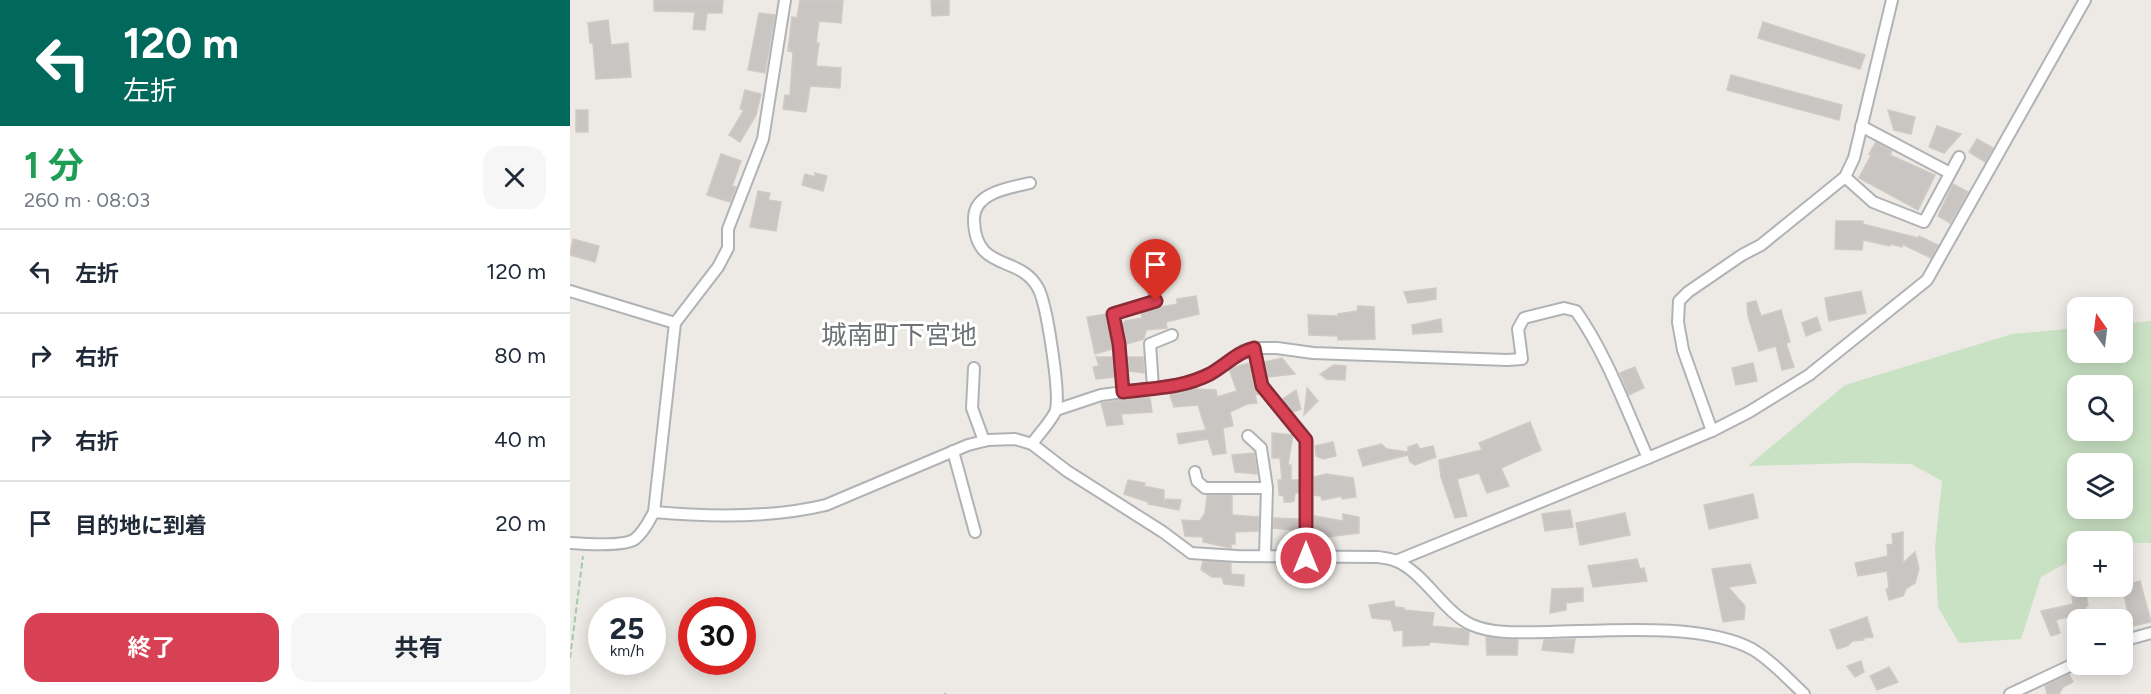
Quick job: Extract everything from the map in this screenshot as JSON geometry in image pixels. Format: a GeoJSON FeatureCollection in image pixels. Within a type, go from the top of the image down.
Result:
{"type":"FeatureCollection","features":[{"type":"Feature","properties":{"kind":"street"},"geometry":{"type":"LineString","coordinates":[[570,543],[623,543],[634,540],[645,529],[654,512],[675,323],[718,267],[728,248],[728,229],[763,139],[785,0]]}},
{"type":"Feature","properties":{"kind":"street"},"geometry":{"type":"LineString","coordinates":[[1712,431],[1683,350],[1678,322],[1679,301],[1688,292],[1742,255],[1761,245],[1845,177],[1854,158],[1892,0]]}},
{"type":"Feature","properties":{"kind":"street"},"geometry":{"type":"LineString","coordinates":[[1396,561],[1712,431],[1749,412],[1809,375],[1927,280],[2085,0]]}},
{"type":"Feature","properties":{"kind":"street"},"geometry":{"type":"LineString","coordinates":[[1861,126],[1950,173]]}},
{"type":"Feature","properties":{"kind":"street"},"geometry":{"type":"LineString","coordinates":[[1845,177],[1874,202],[1924,222],[1959,157]]}},
{"type":"Feature","properties":{"kind":"street"},"geometry":{"type":"LineString","coordinates":[[1030,183],[996,191],[983,200],[974,214],[974,236],[983,251],[1027,276],[1038,288],[1051,337],[1056,410]]}},
{"type":"Feature","properties":{"kind":"street"},"geometry":{"type":"LineString","coordinates":[[1123,392],[1119,344],[1113,314],[1156,301],[1149,263]]}},
{"type":"Feature","properties":{"kind":"street"},"geometry":{"type":"LineString","coordinates":[[570,291],[675,323]]}},
{"type":"Feature","properties":{"kind":"street"},"geometry":{"type":"LineString","coordinates":[[1032,444],[1056,410],[1101,395],[1185,384],[1211,373],[1243,351],[1254,348],[1324,353],[1522,359],[1518,329],[1524,318],[1564,308],[1576,311],[1603,357],[1648,458]]}},
{"type":"Feature","properties":{"kind":"street"},"geometry":{"type":"LineString","coordinates":[[1153,388],[1150,344],[1173,335]]}},
{"type":"Feature","properties":{"kind":"street"},"geometry":{"type":"LineString","coordinates":[[1254,348],[1262,386],[1306,440],[1306,558]]}},
{"type":"Feature","properties":{"kind":"street"},"geometry":{"type":"LineString","coordinates":[[974,368],[972,408],[984,441]]}},
{"type":"Feature","properties":{"kind":"street"},"geometry":{"type":"LineString","coordinates":[[1248,436],[1261,448],[1267,488],[1265,556]]}},
{"type":"Feature","properties":{"kind":"street"},"geometry":{"type":"LineString","coordinates":[[654,512],[753,514],[801,511],[826,505],[984,441],[1015,439],[1032,444],[1067,471],[1163,532],[1191,553],[1306,558],[1378,557],[1396,561],[1410,570],[1458,616],[1472,625],[1500,632],[1665,631],[1706,635],[1736,642],[1754,651],[1804,694]]}},
{"type":"Feature","properties":{"kind":"street"},"geometry":{"type":"LineString","coordinates":[[953,452],[975,532]]}},
{"type":"Feature","properties":{"kind":"street"},"geometry":{"type":"LineString","coordinates":[[1195,472],[1197,481],[1205,488],[1267,488]]}},
{"type":"Feature","properties":{"kind":"street"},"geometry":{"type":"LineString","coordinates":[[2133,638],[2151,633]]}},
{"type":"Feature","properties":{"kind":"street"},"geometry":{"type":"LineString","coordinates":[[2010,694],[2067,667]]}},
{"type":"Feature","properties":{"kind":"path"},"geometry":{"type":"LineString","coordinates":[[570,658],[584,544]]}},
{"type":"Feature","properties":{"kind":"green space"},"geometry":{"type":"Polygon","coordinates":[[[2151,321],[2151,543],[2133,543],[2133,531],[2067,531],[2067,563],[2041,577],[2021,639],[1959,643],[1938,607],[1935,547],[1942,481],[1911,464],[1748,466],[1845,385],[2012,334],[2067,329],[2067,363],[2133,363],[2133,323],[2151,321]]]}},
{"type":"Feature","properties":{"kind":"building"},"geometry":{"type":"Polygon","coordinates":[[[654,0],[723,0],[722,13],[707,13],[705,30],[693,29],[695,12],[654,11],[654,0]]]}},
{"type":"Feature","properties":{"kind":"building"},"geometry":{"type":"Polygon","coordinates":[[[800,0],[843,0],[841,23],[819,21],[816,43],[819,43],[816,66],[841,68],[840,88],[810,86],[806,112],[783,109],[785,95],[790,96],[793,52],[788,51],[792,17],[797,18],[800,0]]]}},
{"type":"Feature","properties":{"kind":"building"},"geometry":{"type":"Polygon","coordinates":[[[931,0],[949,0],[949,15],[932,16],[931,0]]]}},
{"type":"Feature","properties":{"kind":"building"},"geometry":{"type":"Polygon","coordinates":[[[759,13],[775,15],[765,73],[748,70],[759,13]]]}},
{"type":"Feature","properties":{"kind":"building"},"geometry":{"type":"Polygon","coordinates":[[[608,20],[611,45],[628,43],[631,77],[596,79],[593,43],[590,43],[588,23],[608,20]]]}},
{"type":"Feature","properties":{"kind":"building"},"geometry":{"type":"Polygon","coordinates":[[[1763,22],[1865,55],[1860,69],[1758,38],[1763,22]]]}},
{"type":"Feature","properties":{"kind":"building"},"geometry":{"type":"Polygon","coordinates":[[[1731,75],[1842,105],[1839,120],[1727,90],[1731,75]]]}},
{"type":"Feature","properties":{"kind":"building"},"geometry":{"type":"Polygon","coordinates":[[[745,90],[761,94],[756,115],[740,142],[729,135],[744,110],[740,109],[745,90]]]}},
{"type":"Feature","properties":{"kind":"building"},"geometry":{"type":"Polygon","coordinates":[[[576,110],[588,110],[588,132],[576,132],[576,110]]]}},
{"type":"Feature","properties":{"kind":"building"},"geometry":{"type":"Polygon","coordinates":[[[1888,110],[1915,117],[1911,134],[1894,130],[1888,110]]]}},
{"type":"Feature","properties":{"kind":"building"},"geometry":{"type":"Polygon","coordinates":[[[1937,126],[1961,134],[1944,153],[1929,147],[1937,126]]]}},
{"type":"Feature","properties":{"kind":"building"},"geometry":{"type":"Polygon","coordinates":[[[1977,139],[1993,148],[1985,162],[1969,152],[1977,139]]]}},
{"type":"Feature","properties":{"kind":"building"},"geometry":{"type":"Polygon","coordinates":[[[1876,142],[1892,151],[1890,155],[1935,175],[1918,210],[1859,178],[1876,142]]]}},
{"type":"Feature","properties":{"kind":"building"},"geometry":{"type":"Polygon","coordinates":[[[721,154],[741,161],[732,186],[736,187],[730,202],[707,195],[721,154]]]}},
{"type":"Feature","properties":{"kind":"building"},"geometry":{"type":"Polygon","coordinates":[[[815,173],[827,176],[823,191],[802,185],[805,174],[815,177],[815,173]]]}},
{"type":"Feature","properties":{"kind":"building"},"geometry":{"type":"Polygon","coordinates":[[[1953,184],[1968,192],[1950,223],[1938,216],[1953,184]]]}},
{"type":"Feature","properties":{"kind":"building"},"geometry":{"type":"Polygon","coordinates":[[[758,191],[770,193],[768,200],[781,202],[776,231],[750,227],[758,191]]]}},
{"type":"Feature","properties":{"kind":"building"},"geometry":{"type":"Polygon","coordinates":[[[1836,221],[1863,221],[1863,224],[1918,238],[1919,236],[1938,245],[1931,258],[1902,244],[1902,247],[1891,244],[1890,246],[1863,240],[1862,250],[1835,249],[1836,221]]]}},
{"type":"Feature","properties":{"kind":"building"},"geometry":{"type":"Polygon","coordinates":[[[573,239],[599,246],[595,262],[570,255],[573,239]]]}},
{"type":"Feature","properties":{"kind":"building"},"geometry":{"type":"Polygon","coordinates":[[[1436,288],[1436,299],[1425,301],[1408,303],[1404,292],[1436,288]]]}},
{"type":"Feature","properties":{"kind":"building"},"geometry":{"type":"Polygon","coordinates":[[[1861,291],[1866,313],[1829,321],[1825,298],[1861,291]]]}},
{"type":"Feature","properties":{"kind":"building"},"geometry":{"type":"Polygon","coordinates":[[[1196,296],[1199,314],[1166,322],[1167,328],[1146,330],[1144,339],[1127,344],[1123,324],[1125,321],[1142,318],[1141,313],[1177,304],[1177,299],[1196,296]]]}},
{"type":"Feature","properties":{"kind":"building"},"geometry":{"type":"Polygon","coordinates":[[[1756,301],[1761,316],[1781,310],[1790,342],[1786,343],[1794,367],[1782,370],[1776,346],[1759,351],[1748,316],[1747,303],[1756,301]]]}},
{"type":"Feature","properties":{"kind":"building"},"geometry":{"type":"Polygon","coordinates":[[[1358,306],[1374,307],[1375,339],[1338,340],[1338,336],[1309,335],[1308,315],[1338,316],[1338,314],[1357,311],[1358,306]]]}},
{"type":"Feature","properties":{"kind":"building"},"geometry":{"type":"Polygon","coordinates":[[[1106,314],[1112,349],[1095,354],[1087,317],[1106,314]]]}},
{"type":"Feature","properties":{"kind":"building"},"geometry":{"type":"Polygon","coordinates":[[[1817,317],[1821,330],[1806,336],[1802,323],[1817,317]]]}},
{"type":"Feature","properties":{"kind":"building"},"geometry":{"type":"Polygon","coordinates":[[[1441,319],[1442,332],[1413,334],[1412,325],[1441,319]]]}},
{"type":"Feature","properties":{"kind":"building"},"geometry":{"type":"Polygon","coordinates":[[[1096,357],[1113,357],[1114,377],[1096,379],[1093,367],[1099,366],[1096,357]]]}},
{"type":"Feature","properties":{"kind":"building"},"geometry":{"type":"Polygon","coordinates":[[[1128,357],[1143,357],[1144,373],[1129,371],[1128,357]]]}},
{"type":"Feature","properties":{"kind":"building"},"geometry":{"type":"Polygon","coordinates":[[[1282,358],[1295,374],[1268,377],[1265,362],[1282,358]]]}},
{"type":"Feature","properties":{"kind":"building"},"geometry":{"type":"Polygon","coordinates":[[[1249,363],[1259,394],[1255,395],[1257,403],[1247,404],[1230,412],[1233,426],[1223,428],[1226,453],[1213,455],[1208,439],[1179,444],[1177,434],[1206,430],[1198,405],[1174,407],[1170,395],[1195,389],[1216,390],[1217,397],[1237,391],[1229,369],[1249,363]]]}},
{"type":"Feature","properties":{"kind":"building"},"geometry":{"type":"Polygon","coordinates":[[[1753,363],[1757,381],[1736,385],[1732,368],[1753,363]]]}},
{"type":"Feature","properties":{"kind":"building"},"geometry":{"type":"Polygon","coordinates":[[[1334,365],[1346,366],[1345,380],[1326,379],[1320,374],[1334,365]]]}},
{"type":"Feature","properties":{"kind":"building"},"geometry":{"type":"Polygon","coordinates":[[[1635,367],[1644,388],[1629,395],[1620,373],[1635,367]]]}},
{"type":"Feature","properties":{"kind":"building"},"geometry":{"type":"Polygon","coordinates":[[[1307,388],[1318,401],[1304,415],[1307,388]]]}},
{"type":"Feature","properties":{"kind":"building"},"geometry":{"type":"Polygon","coordinates":[[[1296,390],[1301,409],[1293,412],[1283,399],[1296,390]]]}},
{"type":"Feature","properties":{"kind":"building"},"geometry":{"type":"Polygon","coordinates":[[[1150,398],[1152,412],[1121,414],[1123,424],[1107,426],[1101,403],[1150,398]]]}},
{"type":"Feature","properties":{"kind":"building"},"geometry":{"type":"Polygon","coordinates":[[[1530,422],[1541,450],[1501,468],[1509,486],[1487,493],[1479,473],[1457,479],[1467,516],[1455,518],[1441,477],[1439,460],[1482,450],[1479,443],[1530,422]]]}},
{"type":"Feature","properties":{"kind":"building"},"geometry":{"type":"Polygon","coordinates":[[[1272,433],[1293,435],[1288,465],[1291,465],[1291,480],[1299,480],[1299,493],[1295,493],[1294,501],[1291,502],[1284,502],[1284,496],[1279,495],[1278,480],[1282,480],[1280,458],[1272,458],[1272,433]]]}},
{"type":"Feature","properties":{"kind":"building"},"geometry":{"type":"Polygon","coordinates":[[[1333,442],[1336,456],[1323,459],[1316,456],[1315,446],[1333,442]]]}},
{"type":"Feature","properties":{"kind":"building"},"geometry":{"type":"Polygon","coordinates":[[[1381,444],[1387,449],[1408,452],[1408,447],[1417,444],[1420,449],[1433,446],[1436,457],[1415,465],[1410,462],[1408,455],[1363,466],[1358,450],[1381,444]]]}},
{"type":"Feature","properties":{"kind":"building"},"geometry":{"type":"Polygon","coordinates":[[[1254,453],[1257,474],[1235,472],[1232,455],[1254,453]]]}},
{"type":"Feature","properties":{"kind":"building"},"geometry":{"type":"Polygon","coordinates":[[[1326,474],[1353,478],[1356,497],[1342,499],[1342,496],[1322,500],[1321,496],[1314,495],[1314,477],[1326,474]]]}},
{"type":"Feature","properties":{"kind":"building"},"geometry":{"type":"Polygon","coordinates":[[[1128,480],[1164,490],[1164,505],[1165,499],[1181,500],[1179,510],[1148,504],[1148,502],[1124,494],[1128,480]]]}},
{"type":"Feature","properties":{"kind":"building"},"geometry":{"type":"Polygon","coordinates":[[[1753,494],[1758,518],[1709,529],[1704,505],[1753,494]]]}},
{"type":"Feature","properties":{"kind":"building"},"geometry":{"type":"Polygon","coordinates":[[[1232,495],[1232,515],[1259,517],[1258,531],[1235,532],[1235,544],[1231,544],[1231,548],[1203,542],[1203,537],[1185,536],[1182,520],[1200,521],[1205,513],[1207,496],[1232,495]]]}},
{"type":"Feature","properties":{"kind":"building"},"geometry":{"type":"Polygon","coordinates":[[[1570,510],[1573,527],[1545,531],[1542,514],[1570,510]]]}},
{"type":"Feature","properties":{"kind":"building"},"geometry":{"type":"Polygon","coordinates":[[[1625,513],[1630,535],[1580,545],[1576,523],[1625,513]]]}},
{"type":"Feature","properties":{"kind":"building"},"geometry":{"type":"Polygon","coordinates":[[[1343,514],[1359,517],[1359,533],[1327,537],[1326,546],[1314,546],[1314,516],[1343,521],[1343,514]]]}},
{"type":"Feature","properties":{"kind":"building"},"geometry":{"type":"Polygon","coordinates":[[[1274,518],[1299,519],[1299,531],[1273,528],[1274,518]]]}},
{"type":"Feature","properties":{"kind":"building"},"geometry":{"type":"Polygon","coordinates":[[[1903,532],[1903,563],[1915,552],[1919,569],[1915,583],[1906,589],[1903,596],[1889,600],[1886,589],[1889,588],[1887,571],[1858,576],[1855,563],[1888,556],[1887,545],[1893,544],[1892,534],[1903,532]]]}},
{"type":"Feature","properties":{"kind":"building"},"geometry":{"type":"Polygon","coordinates":[[[1637,559],[1640,569],[1644,568],[1647,581],[1593,587],[1588,566],[1637,559]]]}},
{"type":"Feature","properties":{"kind":"building"},"geometry":{"type":"Polygon","coordinates":[[[1203,561],[1231,563],[1231,574],[1244,575],[1244,586],[1224,584],[1222,577],[1212,577],[1201,570],[1203,561]]]}},
{"type":"Feature","properties":{"kind":"building"},"geometry":{"type":"Polygon","coordinates":[[[1750,564],[1756,583],[1728,587],[1745,606],[1744,619],[1723,622],[1712,569],[1750,564]]]}},
{"type":"Feature","properties":{"kind":"building"},"geometry":{"type":"Polygon","coordinates":[[[2140,581],[2151,622],[2133,626],[2133,609],[2127,609],[2125,597],[2133,597],[2133,583],[2140,581]]]}},
{"type":"Feature","properties":{"kind":"building"},"geometry":{"type":"Polygon","coordinates":[[[1583,588],[1583,601],[1566,603],[1566,610],[1550,613],[1552,589],[1583,588]]]}},
{"type":"Feature","properties":{"kind":"building"},"geometry":{"type":"Polygon","coordinates":[[[2072,597],[2086,597],[2088,606],[2085,609],[2067,609],[2067,617],[2056,620],[2060,633],[2051,636],[2041,611],[2073,604],[2072,597]]]}},
{"type":"Feature","properties":{"kind":"building"},"geometry":{"type":"Polygon","coordinates":[[[1394,601],[1395,607],[1404,608],[1404,610],[1434,613],[1432,626],[1464,629],[1469,632],[1468,645],[1430,642],[1429,645],[1403,646],[1403,630],[1394,631],[1391,620],[1372,618],[1369,605],[1394,601]]]}},
{"type":"Feature","properties":{"kind":"building"},"geometry":{"type":"Polygon","coordinates":[[[1867,617],[1873,637],[1853,641],[1837,649],[1830,630],[1867,617]]]}},
{"type":"Feature","properties":{"kind":"building"},"geometry":{"type":"Polygon","coordinates":[[[1486,637],[1518,640],[1517,655],[1487,655],[1486,637]]]}},
{"type":"Feature","properties":{"kind":"building"},"geometry":{"type":"Polygon","coordinates":[[[1575,639],[1573,653],[1542,650],[1544,640],[1575,639]]]}},
{"type":"Feature","properties":{"kind":"building"},"geometry":{"type":"Polygon","coordinates":[[[1861,661],[1864,672],[1855,677],[1847,666],[1861,661]]]}},
{"type":"Feature","properties":{"kind":"building"},"geometry":{"type":"Polygon","coordinates":[[[1889,667],[1898,682],[1877,690],[1870,676],[1889,667]]]}},
{"type":"Feature","properties":{"kind":"building"},"geometry":{"type":"Polygon","coordinates":[[[2067,675],[2070,675],[2073,682],[2063,687],[2059,694],[2047,694],[2045,686],[2067,675]]]}},
{"type":"Feature","properties":{"kind":"district","name":"城南町下宮地"},"geometry":{"type":"Point","coordinates":[899,335]}},
{"type":"Feature","properties":{"kind":"route"},"geometry":{"type":"LineString","coordinates":[[1156,301],[1113,314],[1119,344],[1123,392],[1185,384],[1211,373],[1243,351],[1254,348],[1262,386],[1306,440],[1306,558]]}}]}
